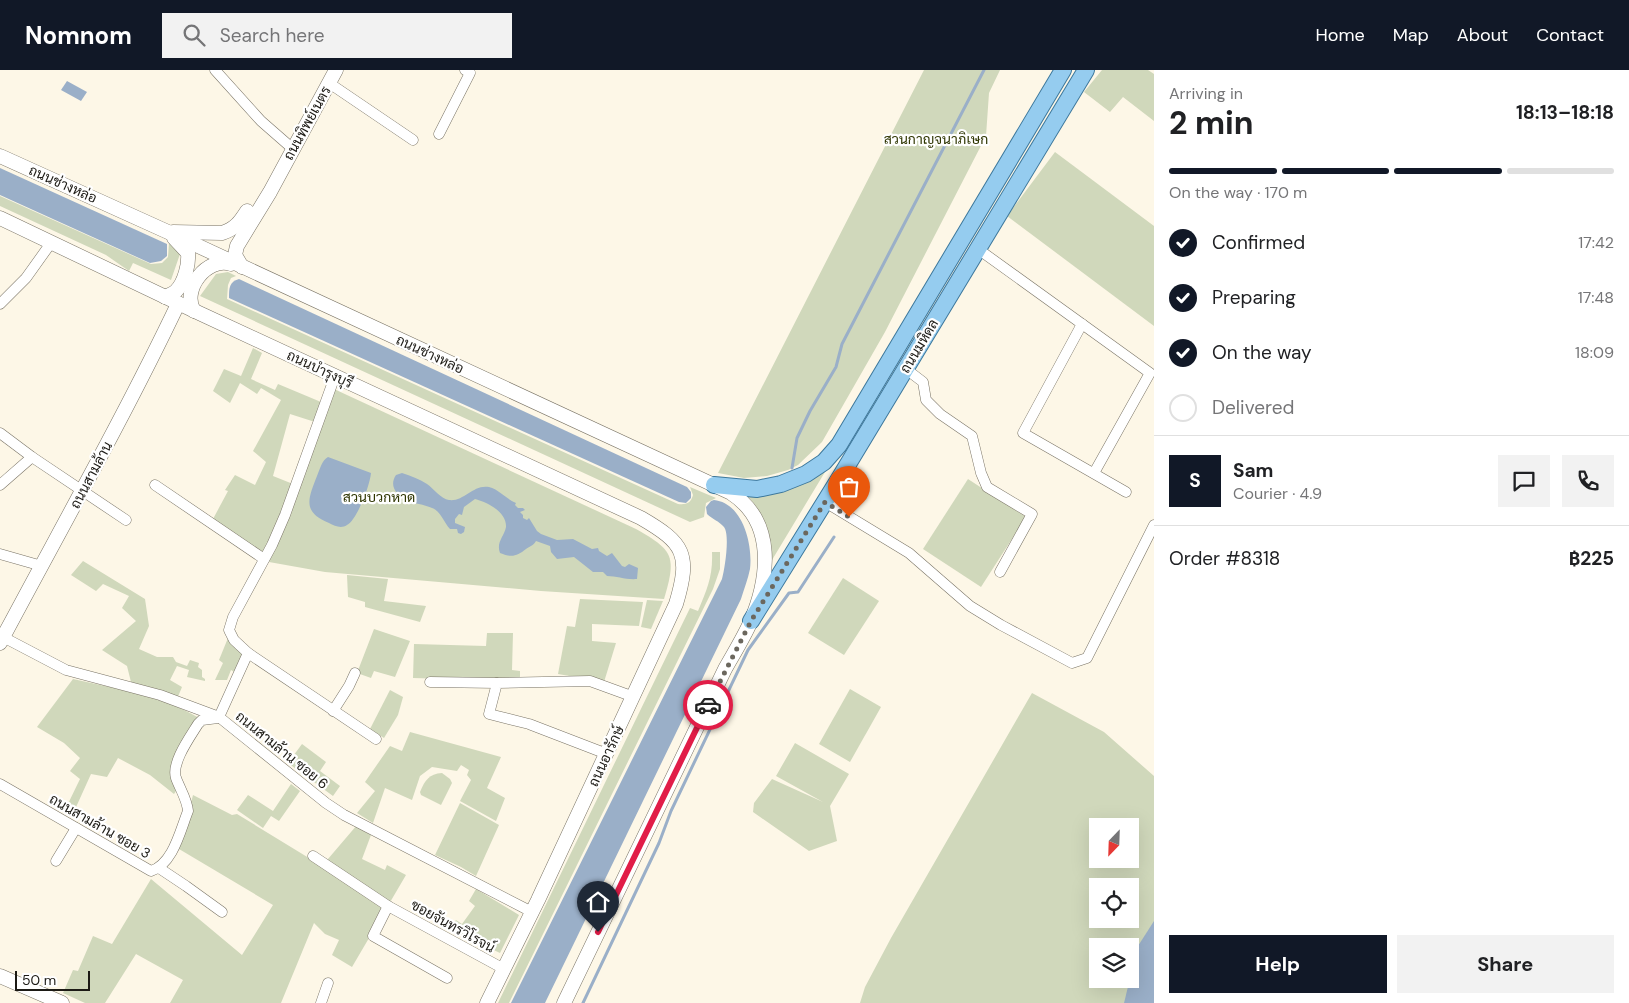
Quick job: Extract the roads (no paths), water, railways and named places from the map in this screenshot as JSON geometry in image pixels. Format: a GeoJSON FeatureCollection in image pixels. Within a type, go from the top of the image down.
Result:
{"type":"FeatureCollection","features":[{"type":"Feature","properties":{"kind":"main road","name":"ถนนทิพย์เนตร"},"geometry":{"type":"LineString","coordinates":[[242,267],[234,255],[237,246],[336,70]]}},
{"type":"Feature","properties":{"kind":"main road","name":"ถนนมหิดล"},"geometry":{"type":"LineString","coordinates":[[714,486],[757,489],[781,484],[806,474],[824,462],[839,445],[1063,70]]}},
{"type":"Feature","properties":{"kind":"main road","name":"ถนนมหิดล"},"geometry":{"type":"LineString","coordinates":[[751,621],[906,369],[1086,70]]}},
{"type":"Feature","properties":{"kind":"main road"},"geometry":{"type":"LineString","coordinates":[[1049,92],[1066,102]]}},
{"type":"Feature","properties":{"kind":"main road","name":"ถนนช่างหล่อ"},"geometry":{"type":"LineString","coordinates":[[0,156],[714,486],[741,500],[750,510],[762,532],[765,572],[763,585],[751,621],[725,669],[564,1003]]}},
{"type":"Feature","properties":{"kind":"main road","name":"ถนนทิพย์เนตร"},"geometry":{"type":"LineString","coordinates":[[168,232],[230,231],[239,224],[262,188],[278,175]]}},
{"type":"Feature","properties":{"kind":"main road","name":"ถนนบำรุงบุรี"},"geometry":{"type":"LineString","coordinates":[[0,218],[178,304],[641,518]]}},
{"type":"Feature","properties":{"kind":"main road"},"geometry":{"type":"LineString","coordinates":[[165,297],[176,292],[188,264],[188,253],[168,232]]}},
{"type":"Feature","properties":{"kind":"main road"},"geometry":{"type":"LineString","coordinates":[[194,311],[190,300],[191,293],[198,278],[205,270],[214,264],[225,262],[242,267]]}},
{"type":"Feature","properties":{"kind":"main road","name":"ถนนสามล้าน"},"geometry":{"type":"LineString","coordinates":[[2,640],[84,490],[144,375],[178,304]]}},
{"type":"Feature","properties":{"kind":"main road","name":"ถนนอารักษ์"},"geometry":{"type":"LineString","coordinates":[[487,1003],[634,697],[676,604],[683,574],[683,560],[678,545],[666,533],[641,518]]}},
{"type":"Feature","properties":{"kind":"main road"},"geometry":{"type":"LineString","coordinates":[[0,976],[62,1003]]}},
{"type":"Feature","properties":{"kind":"street"},"geometry":{"type":"LineString","coordinates":[[215,70],[260,121],[293,149]]}},
{"type":"Feature","properties":{"kind":"street"},"geometry":{"type":"LineString","coordinates":[[439,134],[470,73],[464,70]]}},
{"type":"Feature","properties":{"kind":"street"},"geometry":{"type":"LineString","coordinates":[[329,83],[412,140]]}},
{"type":"Feature","properties":{"kind":"street"},"geometry":{"type":"LineString","coordinates":[[0,304],[26,278],[52,242]]}},
{"type":"Feature","properties":{"kind":"street"},"geometry":{"type":"LineString","coordinates":[[978,249],[1150,373],[1094,474]]}},
{"type":"Feature","properties":{"kind":"street"},"geometry":{"type":"LineString","coordinates":[[1082,324],[1023,433],[1126,492]]}},
{"type":"Feature","properties":{"kind":"street"},"geometry":{"type":"LineString","coordinates":[[906,369],[922,382],[926,400],[940,414],[972,436],[981,473],[988,487],[1032,514],[1000,572]]}},
{"type":"Feature","properties":{"kind":"street"},"geometry":{"type":"LineString","coordinates":[[335,376],[285,515],[236,610],[229,630],[234,640],[248,653],[376,739]]}},
{"type":"Feature","properties":{"kind":"street"},"geometry":{"type":"LineString","coordinates":[[0,433],[32,457],[84,490],[126,520]]}},
{"type":"Feature","properties":{"kind":"street"},"geometry":{"type":"LineString","coordinates":[[0,485],[32,457]]}},
{"type":"Feature","properties":{"kind":"street"},"geometry":{"type":"LineString","coordinates":[[155,485],[264,558]]}},
{"type":"Feature","properties":{"kind":"street"},"geometry":{"type":"LineString","coordinates":[[825,502],[909,553],[970,606],[1072,663],[1087,658],[1154,525]]}},
{"type":"Feature","properties":{"kind":"street"},"geometry":{"type":"LineString","coordinates":[[0,554],[42,566]]}},
{"type":"Feature","properties":{"kind":"street","name":"ถนนสามล้าน ซอย 6"},"geometry":{"type":"LineString","coordinates":[[2,640],[66,670],[160,695],[219,717],[326,803],[344,815],[532,912]]}},
{"type":"Feature","properties":{"kind":"street"},"geometry":{"type":"LineString","coordinates":[[219,717],[248,653]]}},
{"type":"Feature","properties":{"kind":"street"},"geometry":{"type":"LineString","coordinates":[[333,710],[355,673]]}},
{"type":"Feature","properties":{"kind":"street"},"geometry":{"type":"LineString","coordinates":[[430,682],[590,681],[634,697]]}},
{"type":"Feature","properties":{"kind":"street"},"geometry":{"type":"LineString","coordinates":[[497,683],[489,714],[529,724],[607,754]]}},
{"type":"Feature","properties":{"kind":"street","name":"ถนนสามล้าน ซอย 3"},"geometry":{"type":"LineString","coordinates":[[0,784],[151,871],[159,868],[167,859],[188,812],[188,805],[176,776],[175,768],[198,724],[202,720],[219,717]]}},
{"type":"Feature","properties":{"kind":"street"},"geometry":{"type":"LineString","coordinates":[[56,862],[76,828]]}},
{"type":"Feature","properties":{"kind":"street","name":"ซอยจันทรวิโรจน์"},"geometry":{"type":"LineString","coordinates":[[313,856],[388,906],[504,969]]}},
{"type":"Feature","properties":{"kind":"street"},"geometry":{"type":"LineString","coordinates":[[159,868],[222,912]]}},
{"type":"Feature","properties":{"kind":"street"},"geometry":{"type":"LineString","coordinates":[[388,906],[373,936],[447,978]]}},
{"type":"Feature","properties":{"kind":"street"},"geometry":{"type":"LineString","coordinates":[[321,1003],[328,983]]}},
{"type":"Feature","properties":{"kind":"water"},"geometry":{"type":"Polygon","coordinates":[[[67,81],[87,92],[81,101],[61,90],[67,81]]]}},
{"type":"Feature","properties":{"kind":"water"},"geometry":{"type":"Polygon","coordinates":[[[0,168],[167,244],[167,256],[161,261],[150,263],[0,195],[0,168]]]}},
{"type":"Feature","properties":{"kind":"water"},"geometry":{"type":"Polygon","coordinates":[[[239,279],[687,487],[691,492],[691,498],[686,503],[679,502],[229,298],[230,286],[239,279]]]}},
{"type":"Feature","properties":{"kind":"water"},"geometry":{"type":"Polygon","coordinates":[[[328,457],[371,473],[359,510],[351,522],[343,527],[320,519],[311,509],[311,492],[320,468],[328,457]]]}},
{"type":"Feature","properties":{"kind":"water"},"geometry":{"type":"Polygon","coordinates":[[[402,473],[424,482],[440,496],[449,500],[459,498],[478,488],[493,488],[516,503],[515,505],[518,508],[523,508],[525,510],[520,512],[523,518],[527,520],[529,518],[541,534],[557,540],[573,539],[592,549],[598,548],[599,551],[607,556],[612,553],[622,566],[625,567],[629,564],[638,568],[637,579],[607,576],[603,572],[593,572],[574,557],[557,559],[551,552],[550,546],[536,541],[517,555],[511,556],[500,553],[499,546],[506,527],[500,512],[475,499],[464,507],[462,515],[459,514],[455,519],[455,523],[465,527],[464,532],[458,533],[457,529],[450,529],[435,510],[405,500],[395,491],[393,486],[394,480],[396,475],[402,473]]]}},
{"type":"Feature","properties":{"kind":"water"},"geometry":{"type":"Polygon","coordinates":[[[714,500],[724,503],[732,509],[739,517],[748,537],[751,559],[750,569],[741,599],[545,1003],[511,1003],[722,579],[726,560],[727,537],[724,527],[707,514],[706,507],[714,500]]]}},
{"type":"Feature","properties":{"kind":"water"},"geometry":{"type":"Polygon","coordinates":[[[1154,921],[1154,1003],[1124,1003],[1128,988],[1139,988],[1139,944],[1154,921]]]}},
{"type":"Feature","properties":{"kind":"waterway"},"geometry":{"type":"LineString","coordinates":[[792,468],[797,438],[810,411],[836,367],[842,344],[984,70]]}},
{"type":"Feature","properties":{"kind":"waterway"},"geometry":{"type":"LineString","coordinates":[[583,1003],[659,843],[671,811],[748,650],[789,593],[798,592],[834,537]]}},
{"type":"Feature","properties":{"kind":"park label","name":"สวนกาญจนาภิเษก"},"geometry":{"type":"Point","coordinates":[936,139]}},
{"type":"Feature","properties":{"kind":"park label","name":"สวนบวกหาด"},"geometry":{"type":"Point","coordinates":[379,497]}}]}
